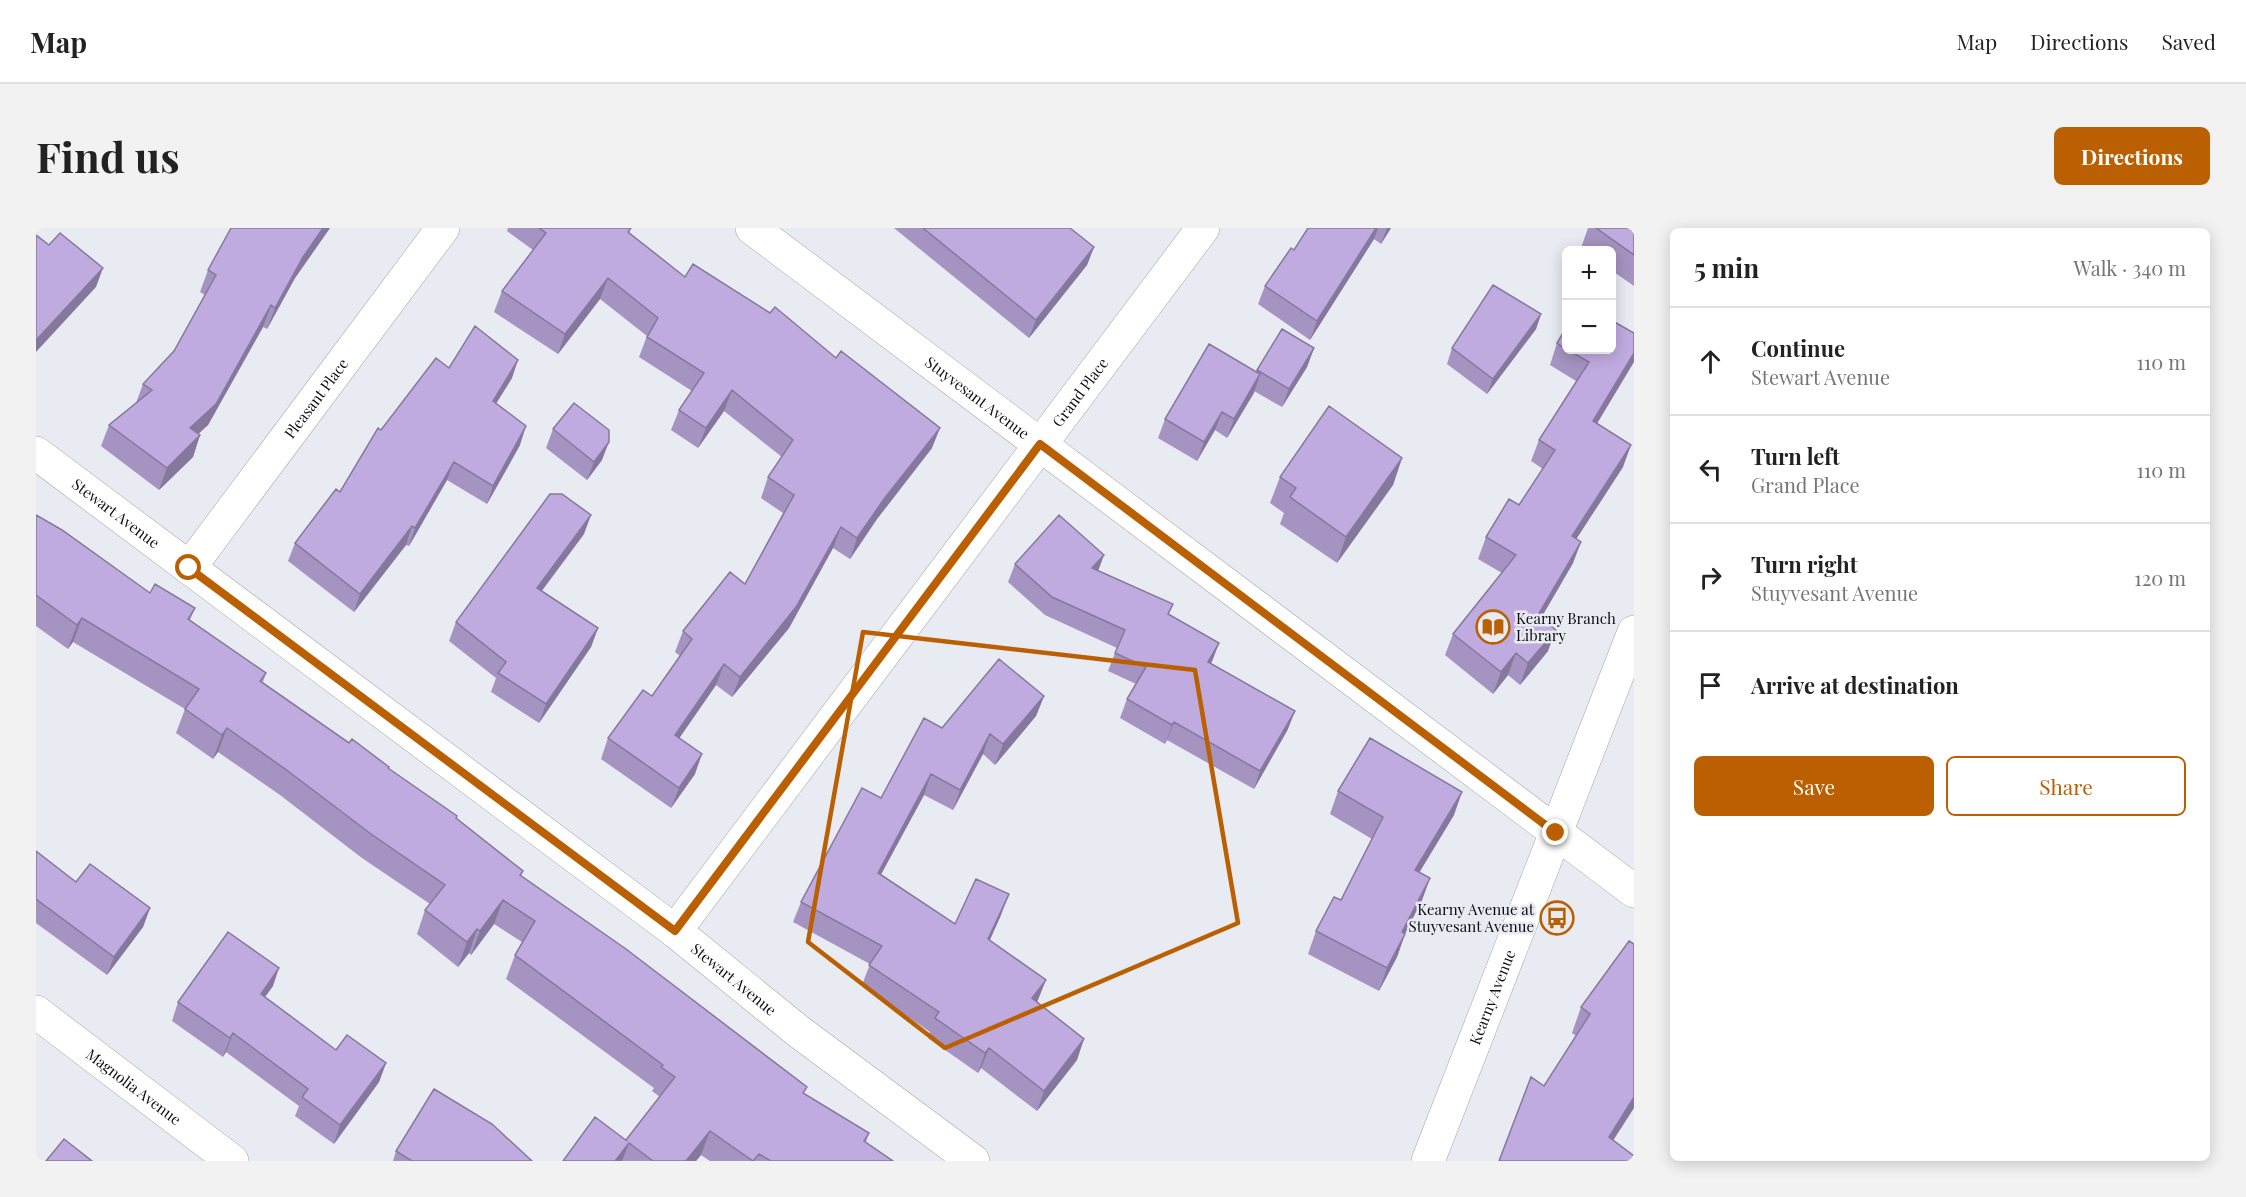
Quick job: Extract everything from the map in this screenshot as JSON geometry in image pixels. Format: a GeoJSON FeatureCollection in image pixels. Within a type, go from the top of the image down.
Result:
{"type":"FeatureCollection","features":[{"type":"Feature","properties":{"kind":"street","name":"Pleasant Place"},"geometry":{"type":"LineString","coordinates":[[189,568],[443,228]]}},
{"type":"Feature","properties":{"kind":"street","name":"Stuyvesant Avenue"},"geometry":{"type":"LineString","coordinates":[[752,228],[1634,891]]}},
{"type":"Feature","properties":{"kind":"street","name":"Grand Place"},"geometry":{"type":"LineString","coordinates":[[675,931],[1203,228]]}},
{"type":"Feature","properties":{"kind":"street","name":"Stewart Avenue"},"geometry":{"type":"LineString","coordinates":[[36,453],[675,931],[798,1031],[973,1161]]}},
{"type":"Feature","properties":{"kind":"street","name":"Kearny Avenue"},"geometry":{"type":"LineString","coordinates":[[1428,1161],[1634,632]]}},
{"type":"Feature","properties":{"kind":"street","name":"Magnolia Avenue"},"geometry":{"type":"LineString","coordinates":[[36,1012],[232,1161]]}},
{"type":"Feature","properties":{"kind":"highlighted area"},"geometry":{"type":"Polygon","coordinates":[[[863,632],[1195,670],[1238,923],[945,1048],[808,942],[863,632]]]}},
{"type":"Feature","properties":{"kind":"building"},"geometry":{"type":"Polygon","coordinates":[[[231,228],[323,228],[303,257],[275,308],[271,305],[216,404],[190,428],[200,435],[167,468],[109,425],[152,390],[143,384],[174,351],[216,275],[208,270],[231,228]]]}},
{"type":"Feature","properties":{"kind":"building"},"geometry":{"type":"Polygon","coordinates":[[[539,228],[631,228],[628,232],[685,277],[693,264],[770,313],[775,307],[836,358],[841,351],[940,428],[884,499],[857,538],[841,527],[796,607],[740,677],[724,664],[675,735],[702,754],[679,788],[608,738],[643,690],[652,696],[692,639],[683,631],[730,572],[745,584],[794,495],[768,477],[793,440],[732,390],[706,428],[679,410],[704,373],[647,337],[658,318],[608,278],[565,334],[502,291],[546,233],[539,228]]]}},
{"type":"Feature","properties":{"kind":"building"},"geometry":{"type":"Polygon","coordinates":[[[923,228],[1070,228],[1094,247],[1036,320],[923,228]]]}},
{"type":"Feature","properties":{"kind":"building"},"geometry":{"type":"Polygon","coordinates":[[[1308,228],[1376,228],[1317,321],[1265,286],[1291,248],[1294,250],[1308,228]]]}},
{"type":"Feature","properties":{"kind":"building"},"geometry":{"type":"Polygon","coordinates":[[[1596,228],[1634,228],[1634,255],[1596,228]]]}},
{"type":"Feature","properties":{"kind":"building"},"geometry":{"type":"Polygon","coordinates":[[[60,233],[103,268],[36,340],[36,235],[49,245],[60,233]]]}},
{"type":"Feature","properties":{"kind":"building"},"geometry":{"type":"Polygon","coordinates":[[[1493,285],[1541,314],[1493,379],[1452,348],[1493,285]]]}},
{"type":"Feature","properties":{"kind":"building"},"geometry":{"type":"Polygon","coordinates":[[[1616,323],[1634,333],[1634,353],[1593,421],[1631,445],[1572,536],[1581,542],[1538,615],[1556,630],[1528,663],[1516,653],[1501,672],[1453,634],[1516,555],[1486,537],[1509,499],[1519,505],[1555,450],[1539,440],[1589,362],[1575,354],[1616,354],[1616,323]]]}},
{"type":"Feature","properties":{"kind":"building"},"geometry":{"type":"Polygon","coordinates":[[[475,326],[518,360],[493,401],[526,426],[493,486],[454,462],[415,528],[412,526],[360,594],[295,543],[336,489],[340,492],[378,428],[381,430],[436,358],[449,368],[475,326]]]}},
{"type":"Feature","properties":{"kind":"building"},"geometry":{"type":"Polygon","coordinates":[[[1282,329],[1314,348],[1289,389],[1257,370],[1282,329]]]}},
{"type":"Feature","properties":{"kind":"building"},"geometry":{"type":"Polygon","coordinates":[[[1562,335],[1562,346],[1557,343],[1562,335]]]}},
{"type":"Feature","properties":{"kind":"building"},"geometry":{"type":"Polygon","coordinates":[[[1209,344],[1260,374],[1234,419],[1222,412],[1204,442],[1165,419],[1209,344]]]}},
{"type":"Feature","properties":{"kind":"building"},"geometry":{"type":"Polygon","coordinates":[[[574,403],[609,430],[609,442],[594,462],[553,429],[574,403]]]}},
{"type":"Feature","properties":{"kind":"building"},"geometry":{"type":"Polygon","coordinates":[[[1329,406],[1402,458],[1346,537],[1290,497],[1296,488],[1280,477],[1329,406]]]}},
{"type":"Feature","properties":{"kind":"building"},"geometry":{"type":"Polygon","coordinates":[[[550,494],[562,494],[591,515],[537,588],[598,628],[546,704],[498,673],[506,662],[456,622],[550,494]]]}},
{"type":"Feature","properties":{"kind":"building"},"geometry":{"type":"Polygon","coordinates":[[[36,515],[62,530],[150,593],[155,584],[195,608],[188,619],[266,673],[260,681],[349,743],[352,739],[388,768],[457,816],[456,818],[523,871],[520,875],[626,949],[807,1087],[803,1093],[869,1133],[864,1141],[893,1161],[771,1161],[759,1154],[753,1161],[710,1131],[686,1161],[653,1161],[629,1143],[615,1161],[563,1161],[595,1117],[627,1141],[675,1077],[661,1067],[663,1065],[515,955],[535,921],[503,900],[480,931],[477,929],[467,942],[425,910],[445,885],[371,834],[227,728],[222,735],[185,709],[199,689],[82,618],[77,625],[36,595],[36,515]]]}},
{"type":"Feature","properties":{"kind":"building"},"geometry":{"type":"Polygon","coordinates":[[[1059,515],[1104,555],[1092,568],[1173,604],[1168,614],[1219,643],[1208,662],[1295,711],[1260,771],[1174,722],[1172,725],[1127,699],[1146,667],[1115,653],[1125,630],[1052,597],[1015,564],[1059,515]]]}},
{"type":"Feature","properties":{"kind":"building"},"geometry":{"type":"Polygon","coordinates":[[[999,659],[1044,696],[1003,744],[990,734],[960,790],[931,774],[878,873],[955,924],[976,879],[1009,894],[988,939],[1046,980],[1032,998],[1084,1039],[1044,1091],[989,1048],[985,1053],[935,1018],[939,1012],[869,965],[882,946],[801,902],[862,788],[881,798],[924,718],[942,728],[999,659]]]}},
{"type":"Feature","properties":{"kind":"building"},"geometry":{"type":"Polygon","coordinates":[[[1370,738],[1462,792],[1415,870],[1430,878],[1402,932],[1405,934],[1387,968],[1316,931],[1334,897],[1341,900],[1383,817],[1338,791],[1370,738]]]}},
{"type":"Feature","properties":{"kind":"building"},"geometry":{"type":"Polygon","coordinates":[[[36,851],[76,882],[90,864],[150,908],[114,957],[36,899],[36,851]]]}},
{"type":"Feature","properties":{"kind":"building"},"geometry":{"type":"Polygon","coordinates":[[[228,932],[279,968],[261,994],[336,1050],[347,1035],[386,1063],[340,1125],[302,1097],[308,1089],[233,1033],[230,1038],[178,1002],[228,932]]]}},
{"type":"Feature","properties":{"kind":"building"},"geometry":{"type":"Polygon","coordinates":[[[1629,941],[1634,944],[1634,1097],[1609,1137],[1634,1156],[1634,1161],[1499,1161],[1531,1077],[1544,1086],[1590,1014],[1581,1007],[1629,941]]]}},
{"type":"Feature","properties":{"kind":"building"},"geometry":{"type":"Polygon","coordinates":[[[434,1089],[492,1124],[532,1161],[412,1161],[396,1151],[434,1089]]]}},
{"type":"Feature","properties":{"kind":"building"},"geometry":{"type":"Polygon","coordinates":[[[64,1139],[92,1161],[46,1161],[64,1139]]]}},
{"type":"Feature","properties":{"kind":"place","name":"Kearny Branch Library"},"geometry":{"type":"Point","coordinates":[1493,627]}},
{"type":"Feature","properties":{"kind":"place","name":"Kearny Avenue at Stuyvesant Avenue"},"geometry":{"type":"Point","coordinates":[1557,918]}},
{"type":"Feature","properties":{"kind":"route"},"geometry":{"type":"LineString","coordinates":[[189,568],[675,931],[1040,444],[1556,833]]}}]}
